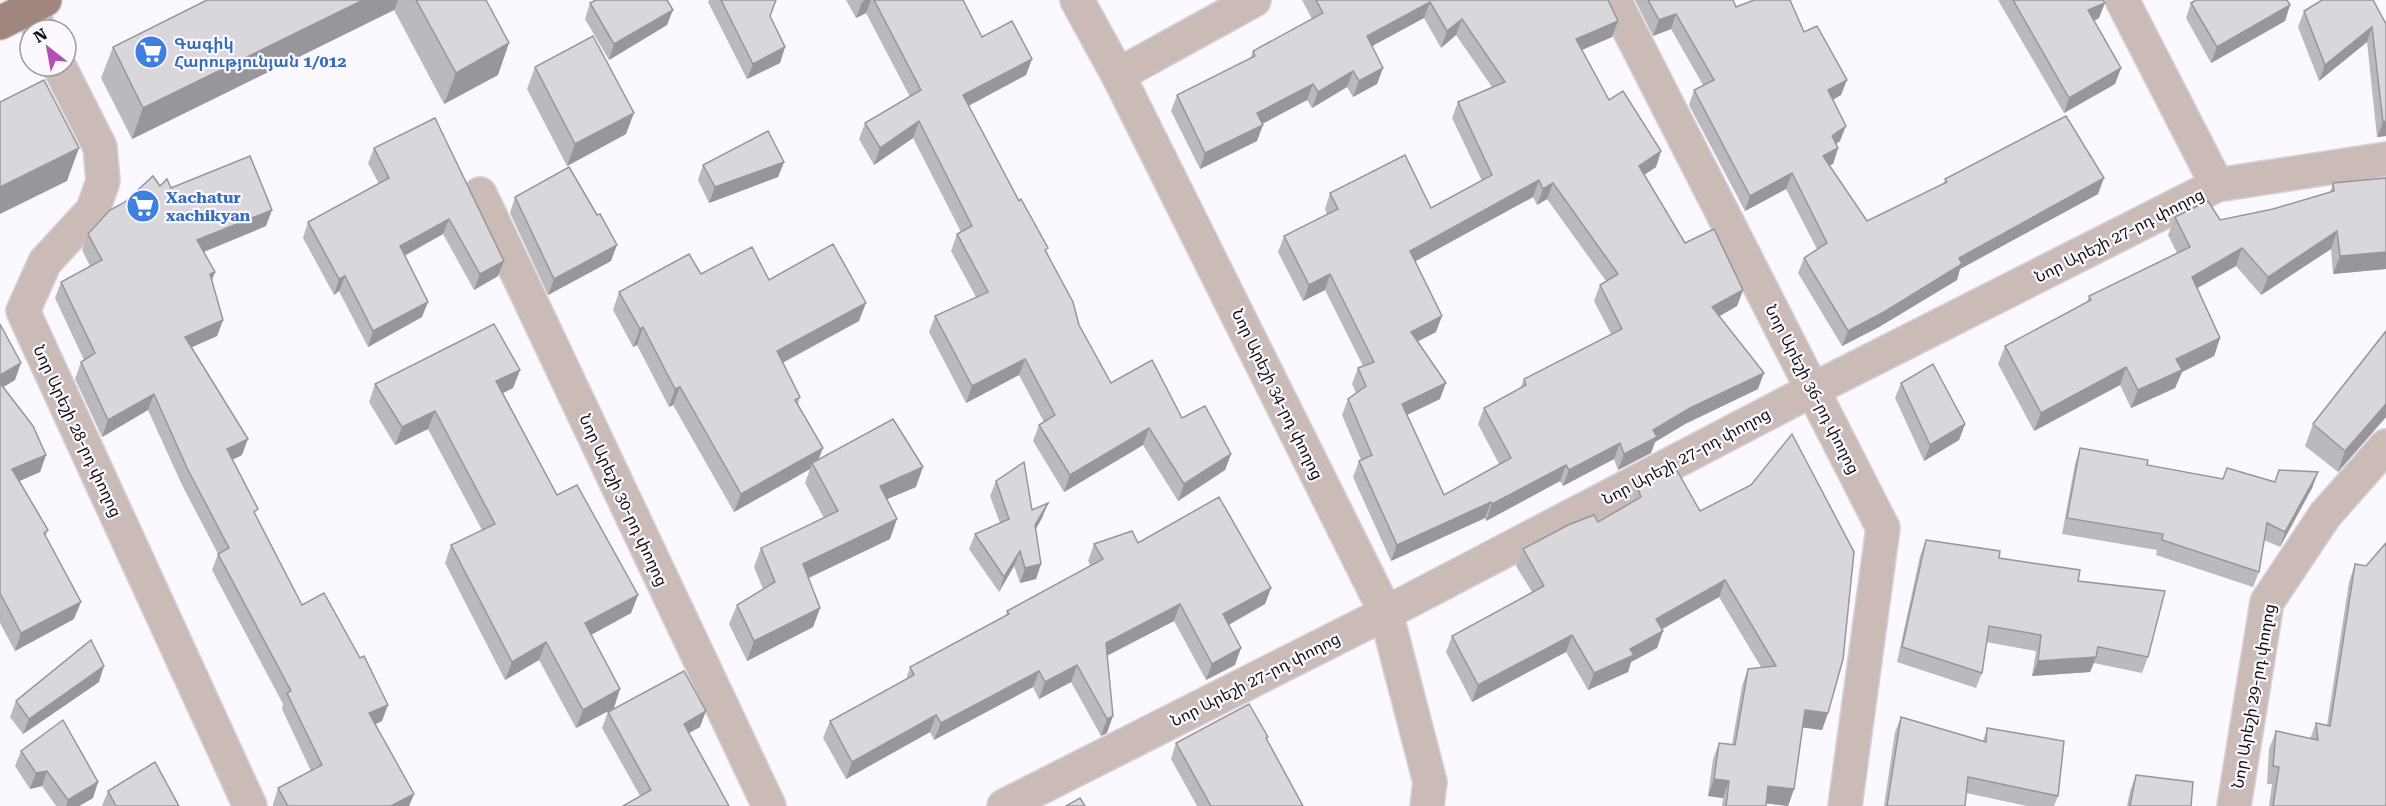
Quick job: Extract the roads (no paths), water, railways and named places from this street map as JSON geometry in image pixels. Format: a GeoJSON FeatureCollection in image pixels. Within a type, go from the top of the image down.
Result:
{"type":"FeatureCollection","features":[{"type":"Feature","properties":{"kind":"main road"},"geometry":{"type":"LineString","coordinates":[[0,23],[38,13]]}},
{"type":"Feature","properties":{"kind":"street","name":"Նոր Արեշի 34-րդ փողոց"},"geometry":{"type":"LineString","coordinates":[[1077,0],[1118,75],[1386,613],[1430,782],[1427,806]]}},
{"type":"Feature","properties":{"kind":"street"},"geometry":{"type":"LineString","coordinates":[[1118,75],[1254,0]]}},
{"type":"Feature","properties":{"kind":"street","name":"Նոր Արեշի 36-րդ փողոց"},"geometry":{"type":"LineString","coordinates":[[1614,0],[1883,528],[1845,806]]}},
{"type":"Feature","properties":{"kind":"street"},"geometry":{"type":"LineString","coordinates":[[2122,0],[2217,185]]}},
{"type":"Feature","properties":{"kind":"street","name":"Նոր Արեշի 28-րդ փողոց"},"geometry":{"type":"LineString","coordinates":[[65,78],[100,147],[103,181],[93,210],[45,262],[23,311],[250,806]]}},
{"type":"Feature","properties":{"kind":"street","name":"Նոր Արեշի 27-րդ փողոց"},"geometry":{"type":"LineString","coordinates":[[1004,806],[1386,613],[1814,390],[2217,185],[2386,159]]}},
{"type":"Feature","properties":{"kind":"street","name":"Նոր Արեշի 30-րդ փողոց"},"geometry":{"type":"LineString","coordinates":[[480,194],[768,806]]}},
{"type":"Feature","properties":{"kind":"street","name":"Նոր Արեշի 29-րդ փողոց"},"geometry":{"type":"LineString","coordinates":[[2234,806],[2267,602],[2325,515],[2386,446]]}},
{"type":"Feature","properties":{"kind":"place","name":"Գագիկ Հարությունյան 1/012"},"geometry":{"type":"Point","coordinates":[151,52]}},
{"type":"Feature","properties":{"kind":"place","name":"Xachatur xachikyan"},"geometry":{"type":"Point","coordinates":[143,206]}}]}
